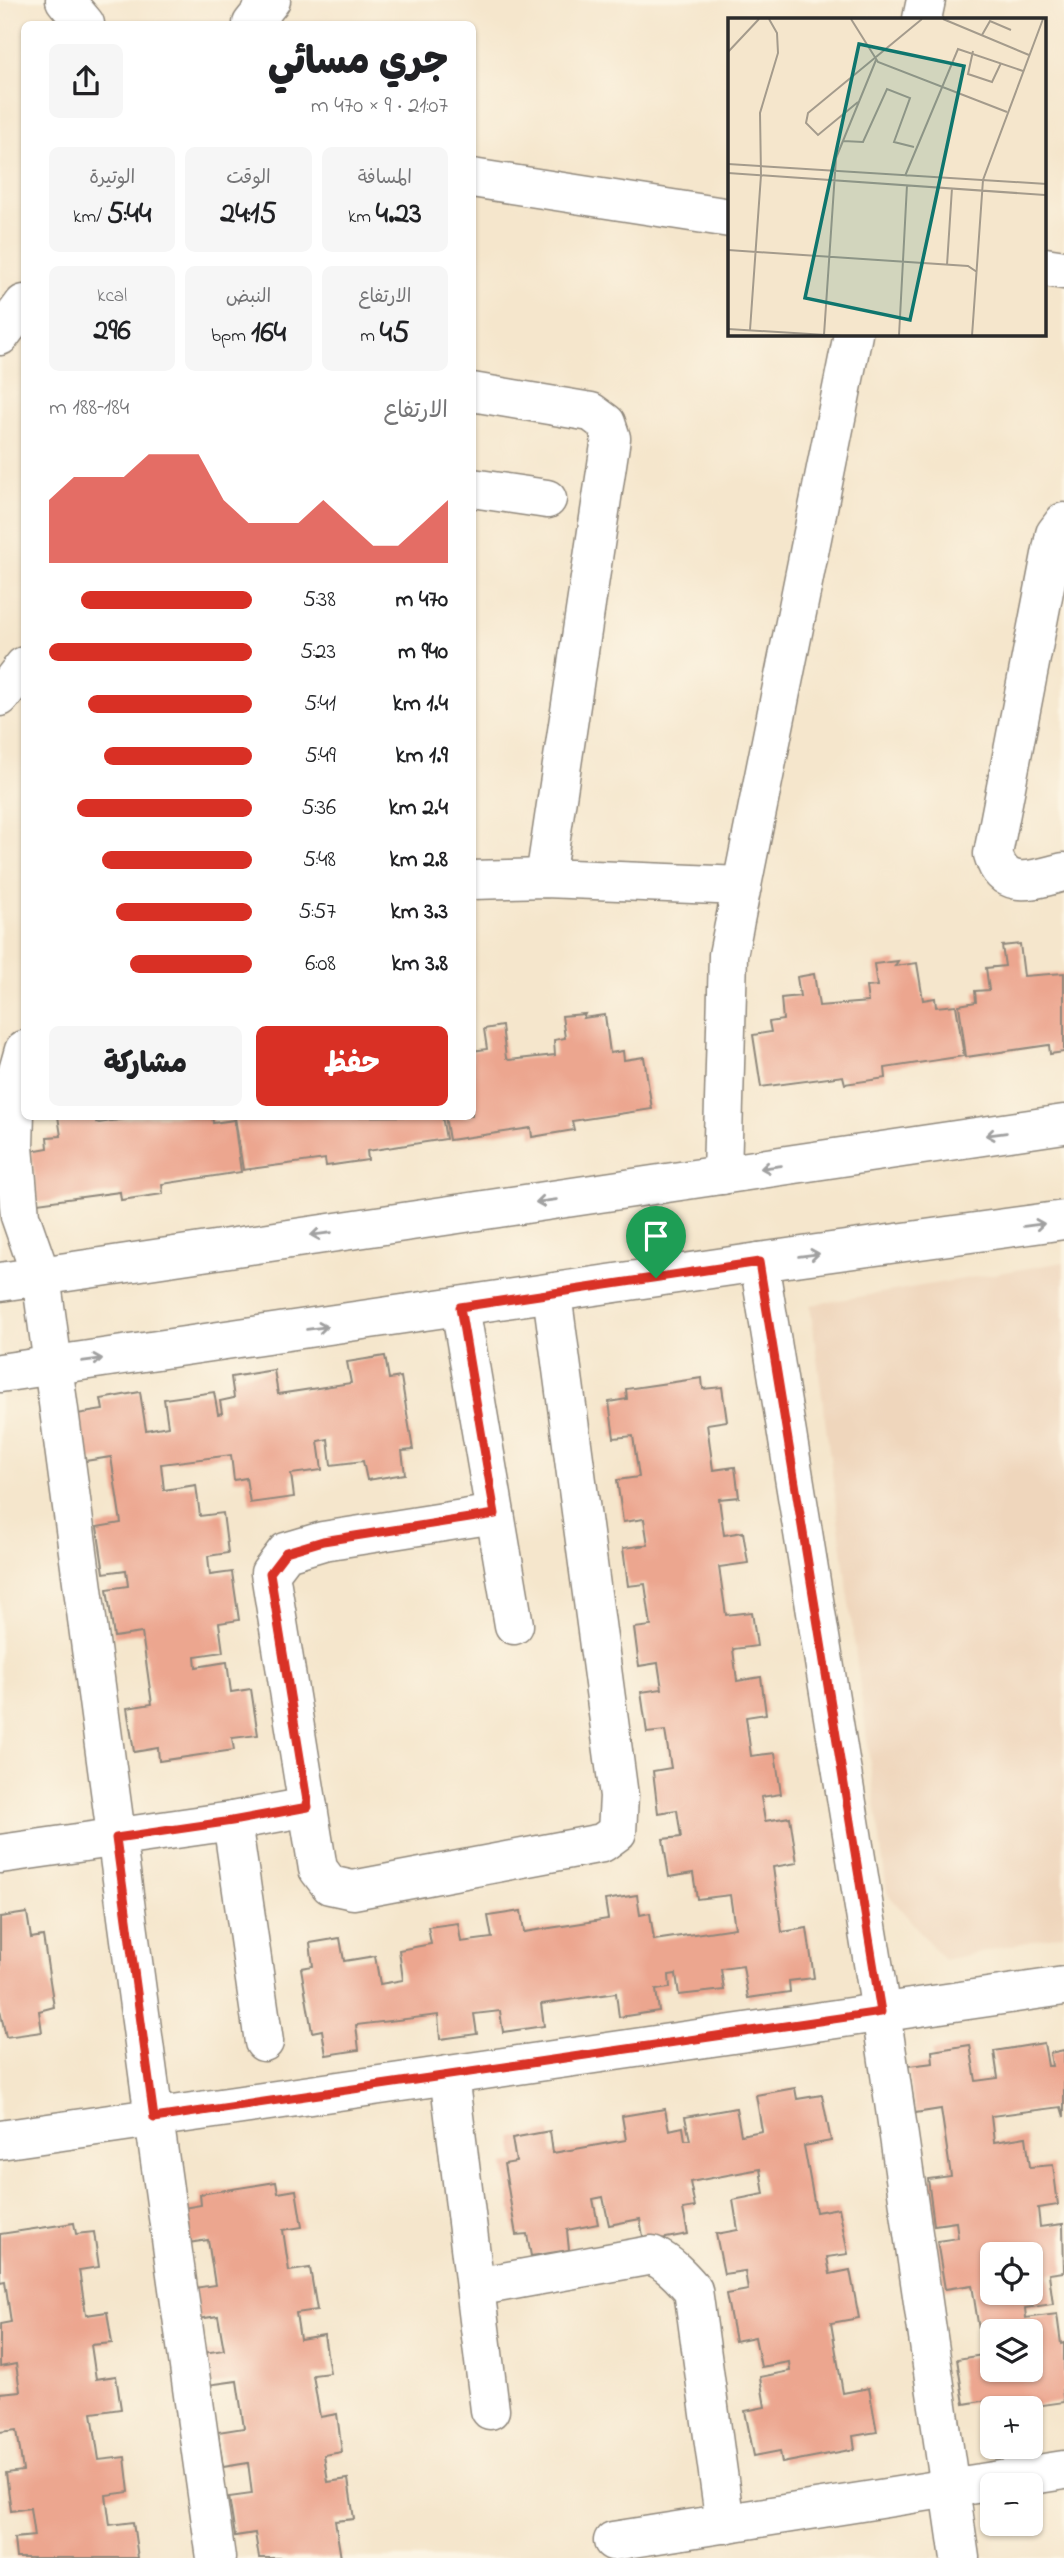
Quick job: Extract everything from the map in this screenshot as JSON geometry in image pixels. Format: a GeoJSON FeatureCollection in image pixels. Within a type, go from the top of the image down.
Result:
{"type":"FeatureCollection","features":[{"type":"Feature","properties":{"kind":"street"},"geometry":{"type":"LineString","coordinates":[[65,0],[82,21]]}},
{"type":"Feature","properties":{"kind":"street"},"geometry":{"type":"LineString","coordinates":[[254,21],[271,0]]}},
{"type":"Feature","properties":{"kind":"street"},"geometry":{"type":"LineString","coordinates":[[922,18],[926,0]]}},
{"type":"Feature","properties":{"kind":"street"},"geometry":{"type":"LineString","coordinates":[[476,179],[728,218]]}},
{"type":"Feature","properties":{"kind":"street"},"geometry":{"type":"LineString","coordinates":[[1046,267],[1064,270]]}},
{"type":"Feature","properties":{"kind":"street"},"geometry":{"type":"LineString","coordinates":[[0,336],[21,308]]}},
{"type":"Feature","properties":{"kind":"street"},"geometry":{"type":"LineString","coordinates":[[722,1175],[729,956],[853,336]]}},
{"type":"Feature","properties":{"kind":"street"},"geometry":{"type":"LineString","coordinates":[[476,393],[591,412],[606,423],[611,438],[545,878]]}},
{"type":"Feature","properties":{"kind":"street"},"geometry":{"type":"LineString","coordinates":[[476,489],[547,499]]}},
{"type":"Feature","properties":{"kind":"street"},"geometry":{"type":"LineString","coordinates":[[1064,522],[1055,534],[993,854],[996,865],[1003,874],[1013,880],[1025,881],[1064,872]]}},
{"type":"Feature","properties":{"kind":"street"},"geometry":{"type":"LineString","coordinates":[[0,697],[21,670]]}},
{"type":"Feature","properties":{"kind":"street"},"geometry":{"type":"LineString","coordinates":[[476,880],[545,878],[742,886]]}},
{"type":"Feature","properties":{"kind":"street"},"geometry":{"type":"LineString","coordinates":[[21,1061],[16,1078],[14,1147],[20,1216],[41,1276],[216,2558]]}},
{"type":"Feature","properties":{"kind":"street"},"geometry":{"type":"LineString","coordinates":[[0,1282],[1064,1124]]}},
{"type":"Feature","properties":{"kind":"street"},"geometry":{"type":"LineString","coordinates":[[0,1373],[1064,1220]]}},
{"type":"Feature","properties":{"kind":"street"},"geometry":{"type":"LineString","coordinates":[[759,1262],[881,2012],[960,2558]]}},
{"type":"Feature","properties":{"kind":"street"},"geometry":{"type":"LineString","coordinates":[[495,1514],[323,1541],[286,1552],[270,1573],[318,1869],[330,1885],[354,1890],[602,1843],[617,1832],[619,1796],[552,1294]]}},
{"type":"Feature","properties":{"kind":"street"},"geometry":{"type":"LineString","coordinates":[[460,1307],[514,1625]]}},
{"type":"Feature","properties":{"kind":"street"},"geometry":{"type":"LineString","coordinates":[[0,1854],[232,1821],[308,1807]]}},
{"type":"Feature","properties":{"kind":"street"},"geometry":{"type":"LineString","coordinates":[[232,1821],[264,2042]]}},
{"type":"Feature","properties":{"kind":"street"},"geometry":{"type":"LineString","coordinates":[[0,2140],[1064,1986]]}},
{"type":"Feature","properties":{"kind":"street"},"geometry":{"type":"LineString","coordinates":[[449,2075],[490,2410]]}},
{"type":"Feature","properties":{"kind":"street"},"geometry":{"type":"LineString","coordinates":[[475,2287],[652,2255],[663,2260],[681,2276],[693,2290],[725,2524]]}},
{"type":"Feature","properties":{"kind":"street"},"geometry":{"type":"LineString","coordinates":[[613,2541],[1064,2470]]}},
{"type":"Feature","properties":{"kind":"shaded area"},"geometry":{"type":"Polygon","coordinates":[[[1064,1262],[1064,1934],[944,1960],[887,1893],[810,1305],[1064,1262]]]}},
{"type":"Feature","properties":{"kind":"building"},"geometry":{"type":"Polygon","coordinates":[[[1020,944],[1024,976],[1064,973],[1064,1052],[1050,1054],[1049,1045],[966,1057],[959,1005],[976,1002],[975,991],[989,990],[986,968],[1005,966],[1002,946],[1020,944]]]}},
{"type":"Feature","properties":{"kind":"building"},"geometry":{"type":"Polygon","coordinates":[[[898,961],[895,966],[917,963],[923,1000],[935,998],[936,1007],[956,1005],[964,1056],[885,1068],[886,1078],[845,1084],[843,1076],[761,1087],[753,1035],[771,1032],[769,1022],[783,1020],[781,998],[800,996],[797,977],[814,974],[819,1006],[868,1002],[866,987],[877,986],[874,964],[898,961]]]}},
{"type":"Feature","properties":{"kind":"building"},"geometry":{"type":"Polygon","coordinates":[[[585,1014],[583,1018],[605,1015],[610,1053],[623,1051],[624,1060],[644,1057],[652,1109],[572,1121],[574,1130],[532,1137],[531,1128],[449,1140],[446,1120],[476,1120],[476,1050],[487,1049],[484,1029],[502,1026],[506,1058],[509,1060],[555,1055],[554,1040],[565,1038],[562,1016],[585,1014]]]}},
{"type":"Feature","properties":{"kind":"building"},"geometry":{"type":"Polygon","coordinates":[[[59,1120],[96,1120],[99,1123],[119,1120],[213,1120],[213,1123],[234,1120],[241,1172],[162,1184],[163,1194],[121,1200],[120,1192],[38,1203],[31,1151],[48,1148],[47,1137],[61,1136],[59,1120]]]}},
{"type":"Feature","properties":{"kind":"building"},"geometry":{"type":"Polygon","coordinates":[[[235,1120],[443,1120],[446,1139],[367,1151],[368,1160],[326,1166],[325,1159],[243,1170],[235,1120]]]}},
{"type":"Feature","properties":{"kind":"building"},"geometry":{"type":"Polygon","coordinates":[[[385,1356],[389,1379],[401,1377],[413,1450],[402,1451],[405,1474],[367,1480],[363,1461],[331,1465],[328,1439],[318,1441],[322,1470],[291,1474],[294,1497],[250,1503],[246,1478],[234,1480],[231,1455],[161,1464],[164,1490],[196,1485],[200,1516],[223,1513],[228,1553],[208,1556],[210,1575],[232,1572],[239,1620],[219,1623],[223,1652],[195,1656],[196,1667],[227,1662],[231,1692],[251,1689],[258,1735],[232,1738],[234,1750],[159,1761],[158,1748],[134,1752],[127,1708],[152,1704],[142,1633],[114,1637],[107,1589],[128,1586],[126,1570],[104,1573],[97,1527],[121,1523],[111,1457],[85,1461],[77,1414],[103,1410],[101,1399],[140,1392],[146,1430],[168,1426],[164,1399],[214,1392],[218,1414],[222,1413],[220,1401],[234,1398],[231,1377],[274,1370],[278,1394],[351,1383],[347,1362],[385,1356]]]}},
{"type":"Feature","properties":{"kind":"building"},"geometry":{"type":"Polygon","coordinates":[[[702,1378],[703,1389],[722,1387],[727,1421],[707,1424],[713,1470],[735,1467],[739,1497],[719,1499],[724,1535],[743,1532],[748,1563],[719,1567],[726,1615],[752,1612],[757,1646],[733,1649],[737,1681],[761,1677],[766,1714],[746,1717],[751,1756],[775,1753],[781,1794],[761,1797],[765,1821],[790,1817],[797,1863],[773,1867],[782,1932],[807,1928],[814,1978],[789,1981],[790,1992],[748,1998],[743,1966],[721,1969],[724,1990],[679,1995],[676,1974],[669,1975],[670,1988],[656,1990],[659,2011],[619,2017],[616,1993],[541,2004],[544,2026],[503,2032],[500,2011],[474,2014],[477,2034],[440,2039],[438,2015],[356,2025],[359,2050],[326,2055],[322,2030],[312,2032],[301,1968],[313,1966],[310,1943],[340,1938],[344,1961],[375,1956],[380,1984],[403,1980],[399,1950],[431,1944],[428,1927],[458,1923],[461,1942],[492,1938],[488,1916],[521,1911],[524,1932],[608,1919],[605,1900],[637,1895],[640,1915],[650,1913],[654,1940],[735,1928],[730,1895],[697,1899],[693,1873],[669,1877],[663,1839],[681,1837],[677,1810],[658,1813],[653,1771],[671,1768],[665,1731],[647,1733],[641,1692],[662,1689],[658,1663],[639,1666],[634,1628],[651,1626],[645,1584],[628,1586],[623,1548],[648,1545],[644,1519],[623,1522],[617,1480],[639,1477],[633,1436],[614,1438],[609,1402],[627,1399],[626,1389],[702,1378]]]}},
{"type":"Feature","properties":{"kind":"building"},"geometry":{"type":"Polygon","coordinates":[[[27,1913],[31,1938],[43,1936],[54,2007],[39,2011],[42,2032],[6,2037],[0,2010],[0,1917],[27,1913]]]}},
{"type":"Feature","properties":{"kind":"building"},"geometry":{"type":"Polygon","coordinates":[[[1044,2043],[1048,2066],[1052,2066],[1050,2053],[1064,2050],[1064,2117],[1061,2107],[991,2116],[994,2142],[1026,2137],[1030,2167],[1053,2165],[1058,2205],[1038,2208],[1040,2227],[1063,2224],[1064,2272],[1049,2274],[1053,2304],[1025,2308],[1026,2318],[1057,2314],[1061,2344],[1064,2343],[1064,2402],[1043,2405],[1043,2396],[980,2396],[980,2401],[964,2404],[957,2359],[980,2355],[980,2382],[1043,2382],[1043,2319],[980,2319],[980,2336],[972,2285],[945,2289],[937,2241],[958,2238],[956,2222],[934,2225],[928,2179],[951,2176],[941,2109],[915,2113],[908,2066],[933,2063],[932,2051],[970,2045],[976,2081],[998,2078],[994,2051],[1044,2043]]]}},
{"type":"Feature","properties":{"kind":"building"},"geometry":{"type":"Polygon","coordinates":[[[795,2088],[797,2099],[822,2095],[831,2141],[804,2146],[816,2212],[839,2208],[848,2254],[827,2257],[830,2274],[850,2270],[859,2318],[831,2323],[843,2393],[869,2388],[877,2432],[853,2436],[855,2449],[782,2463],[780,2451],[754,2456],[745,2411],[765,2407],[760,2377],[790,2371],[789,2362],[761,2367],[755,2337],[735,2341],[726,2294],[748,2290],[745,2271],[724,2274],[716,2234],[738,2230],[733,2200],[764,2194],[760,2169],[690,2182],[695,2207],[683,2209],[688,2234],[644,2242],[640,2219],[609,2225],[603,2197],[593,2199],[598,2224],[567,2230],[569,2250],[531,2256],[527,2234],[516,2235],[504,2164],[516,2162],[512,2138],[550,2131],[553,2153],[626,2140],[622,2116],[665,2109],[669,2130],[683,2127],[685,2140],[690,2140],[685,2117],[736,2108],[741,2135],[762,2131],[756,2095],[795,2088]]]}},
{"type":"Feature","properties":{"kind":"building"},"geometry":{"type":"Polygon","coordinates":[[[276,2182],[278,2193],[296,2190],[302,2227],[283,2230],[289,2271],[310,2268],[317,2310],[296,2313],[300,2339],[324,2335],[330,2373],[313,2375],[320,2417],[337,2414],[342,2452],[324,2455],[328,2482],[348,2479],[354,2519],[335,2521],[341,2558],[259,2558],[255,2533],[235,2536],[229,2497],[252,2494],[248,2463],[223,2467],[218,2432],[244,2428],[237,2381],[208,2385],[203,2353],[224,2350],[218,2316],[198,2319],[194,2288],[215,2285],[208,2240],[188,2243],[183,2208],[201,2205],[200,2194],[276,2182]]]}},
{"type":"Feature","properties":{"kind":"building"},"geometry":{"type":"Polygon","coordinates":[[[74,2223],[76,2234],[94,2232],[99,2267],[79,2270],[86,2315],[107,2312],[112,2343],[91,2345],[96,2379],[116,2376],[121,2409],[92,2413],[99,2460],[125,2457],[129,2492],[106,2495],[110,2525],[133,2522],[138,2558],[16,2558],[14,2538],[34,2536],[30,2508],[11,2511],[6,2473],[23,2471],[17,2430],[0,2432],[0,2393],[20,2391],[16,2364],[0,2367],[0,2324],[11,2322],[5,2281],[0,2282],[0,2234],[74,2223]]]}},
{"type":"Feature","properties":{"kind":"route"},"geometry":{"type":"LineString","coordinates":[[759,1262],[881,2012],[154,2118],[116,1838],[308,1807],[270,1573],[286,1552],[323,1541],[495,1514],[460,1307],[656,1278],[759,1262]]}}]}
